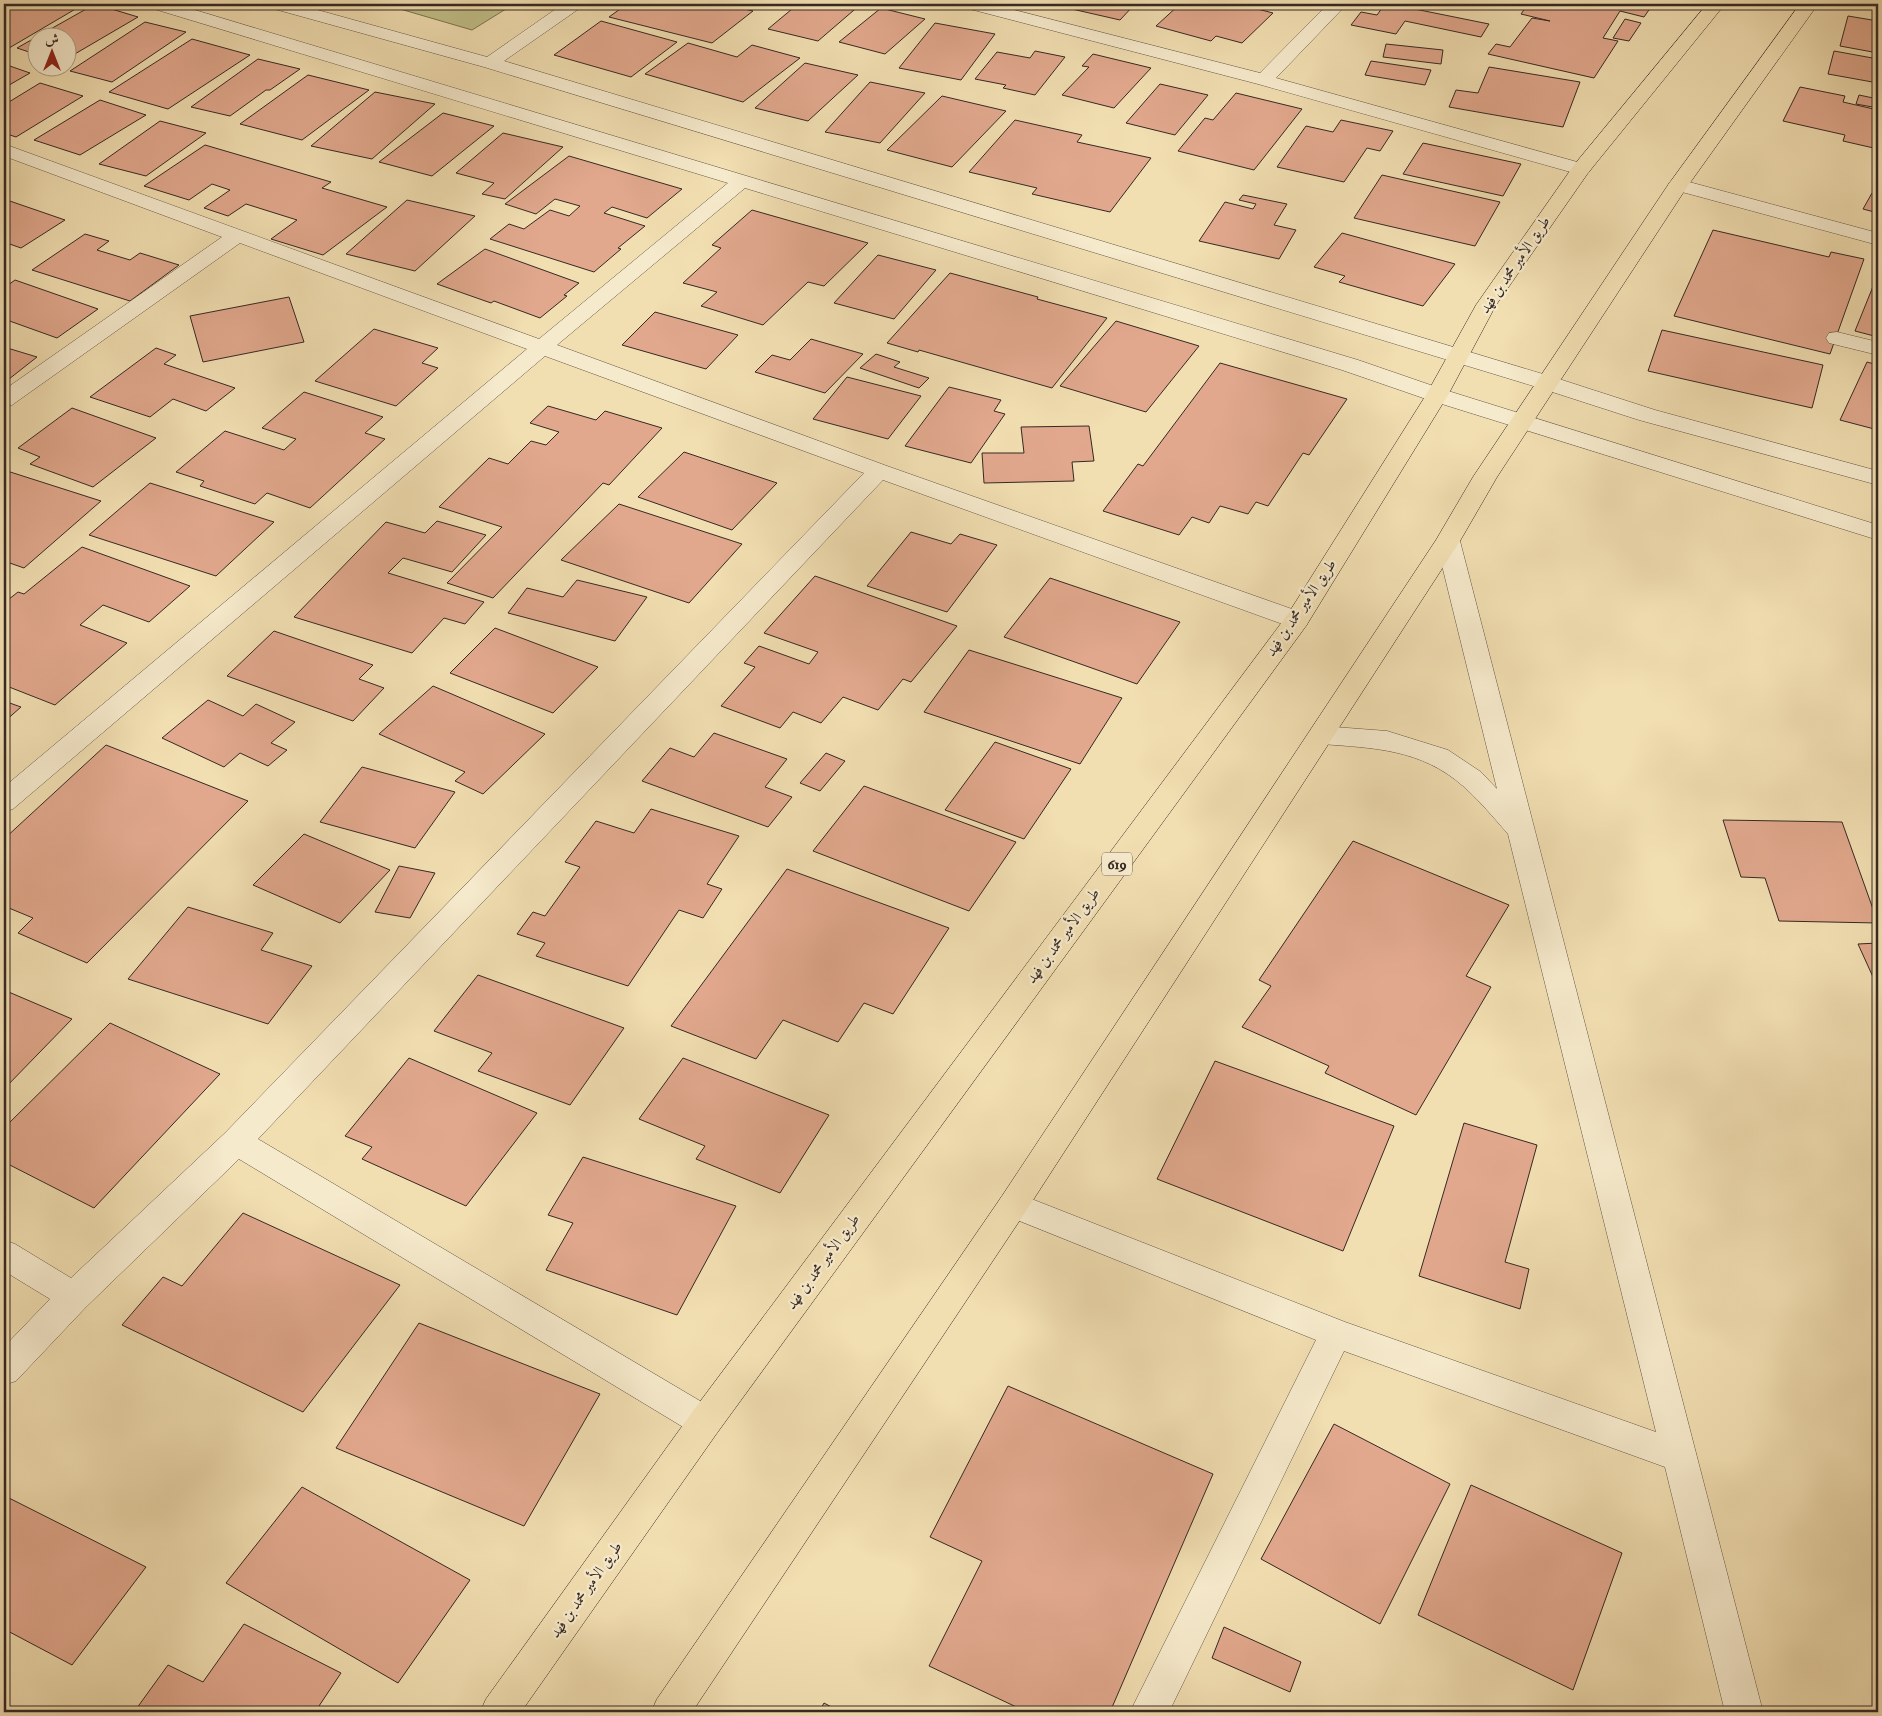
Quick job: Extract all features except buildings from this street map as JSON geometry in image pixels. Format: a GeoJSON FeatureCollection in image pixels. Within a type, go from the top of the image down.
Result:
{"type":"FeatureCollection","features":[{"type":"Feature","properties":{"kind":"highway","name":"طريق الأمير محمد بن فهد"},"geometry":{"type":"LineString","coordinates":[[499,1712],[705,1422],[1296,620],[1436,395],[1486,305],[1582,169],[1716,4]]}},
{"type":"Feature","properties":{"kind":"highway"},"geometry":{"type":"LineString","coordinates":[[670,1712],[1013,1205],[1448,541],[1485,477],[1678,186],[1809,4]]}},
{"type":"Feature","properties":{"kind":"street"},"geometry":{"type":"LineString","coordinates":[[157,4],[1350,365],[1436,395],[1878,532]]}},
{"type":"Feature","properties":{"kind":"street"},"geometry":{"type":"LineString","coordinates":[[277,4],[490,63],[1548,383],[1647,415],[1878,478]]}},
{"type":"Feature","properties":{"kind":"street"},"geometry":{"type":"LineString","coordinates":[[490,63],[574,4]]}},
{"type":"Feature","properties":{"kind":"street"},"geometry":{"type":"LineString","coordinates":[[972,4],[1264,80],[1582,169]]}},
{"type":"Feature","properties":{"kind":"street"},"geometry":{"type":"LineString","coordinates":[[1264,80],[1338,4]]}},
{"type":"Feature","properties":{"kind":"street"},"geometry":{"type":"LineString","coordinates":[[4,150],[879,471],[1296,620]]}},
{"type":"Feature","properties":{"kind":"street"},"geometry":{"type":"LineString","coordinates":[[4,802],[542,347],[742,181]]}},
{"type":"Feature","properties":{"kind":"street"},"geometry":{"type":"LineString","coordinates":[[1678,186],[1878,239]]}},
{"type":"Feature","properties":{"kind":"street"},"geometry":{"type":"LineString","coordinates":[[4,400],[237,236]]}},
{"type":"Feature","properties":{"kind":"street"},"geometry":{"type":"LineString","coordinates":[[1837,338],[1878,349]]}},
{"type":"Feature","properties":{"kind":"street"},"geometry":{"type":"LineString","coordinates":[[4,1370],[74,1297],[236,1142],[879,471]]}},
{"type":"Feature","properties":{"kind":"street"},"geometry":{"type":"LineString","coordinates":[[1448,541],[1744,1712]]}},
{"type":"Feature","properties":{"kind":"street"},"geometry":{"type":"LineString","coordinates":[[1320,736],[1387,740],[1439,757],[1472,779],[1520,830]]}},
{"type":"Feature","properties":{"kind":"street"},"geometry":{"type":"LineString","coordinates":[[1472,779],[1508,778]]}},
{"type":"Feature","properties":{"kind":"street"},"geometry":{"type":"LineString","coordinates":[[236,1142],[705,1422]]}},
{"type":"Feature","properties":{"kind":"street"},"geometry":{"type":"LineString","coordinates":[[1013,1205],[1336,1333],[1678,1456]]}},
{"type":"Feature","properties":{"kind":"street"},"geometry":{"type":"LineString","coordinates":[[4,1254],[74,1297]]}},
{"type":"Feature","properties":{"kind":"street"},"geometry":{"type":"LineString","coordinates":[[1149,1712],[1336,1333]]}},
{"type":"Feature","properties":{"kind":"shaded area"},"geometry":{"type":"Polygon","coordinates":[[[383,4],[514,4],[472,30],[383,4]]]}}]}
